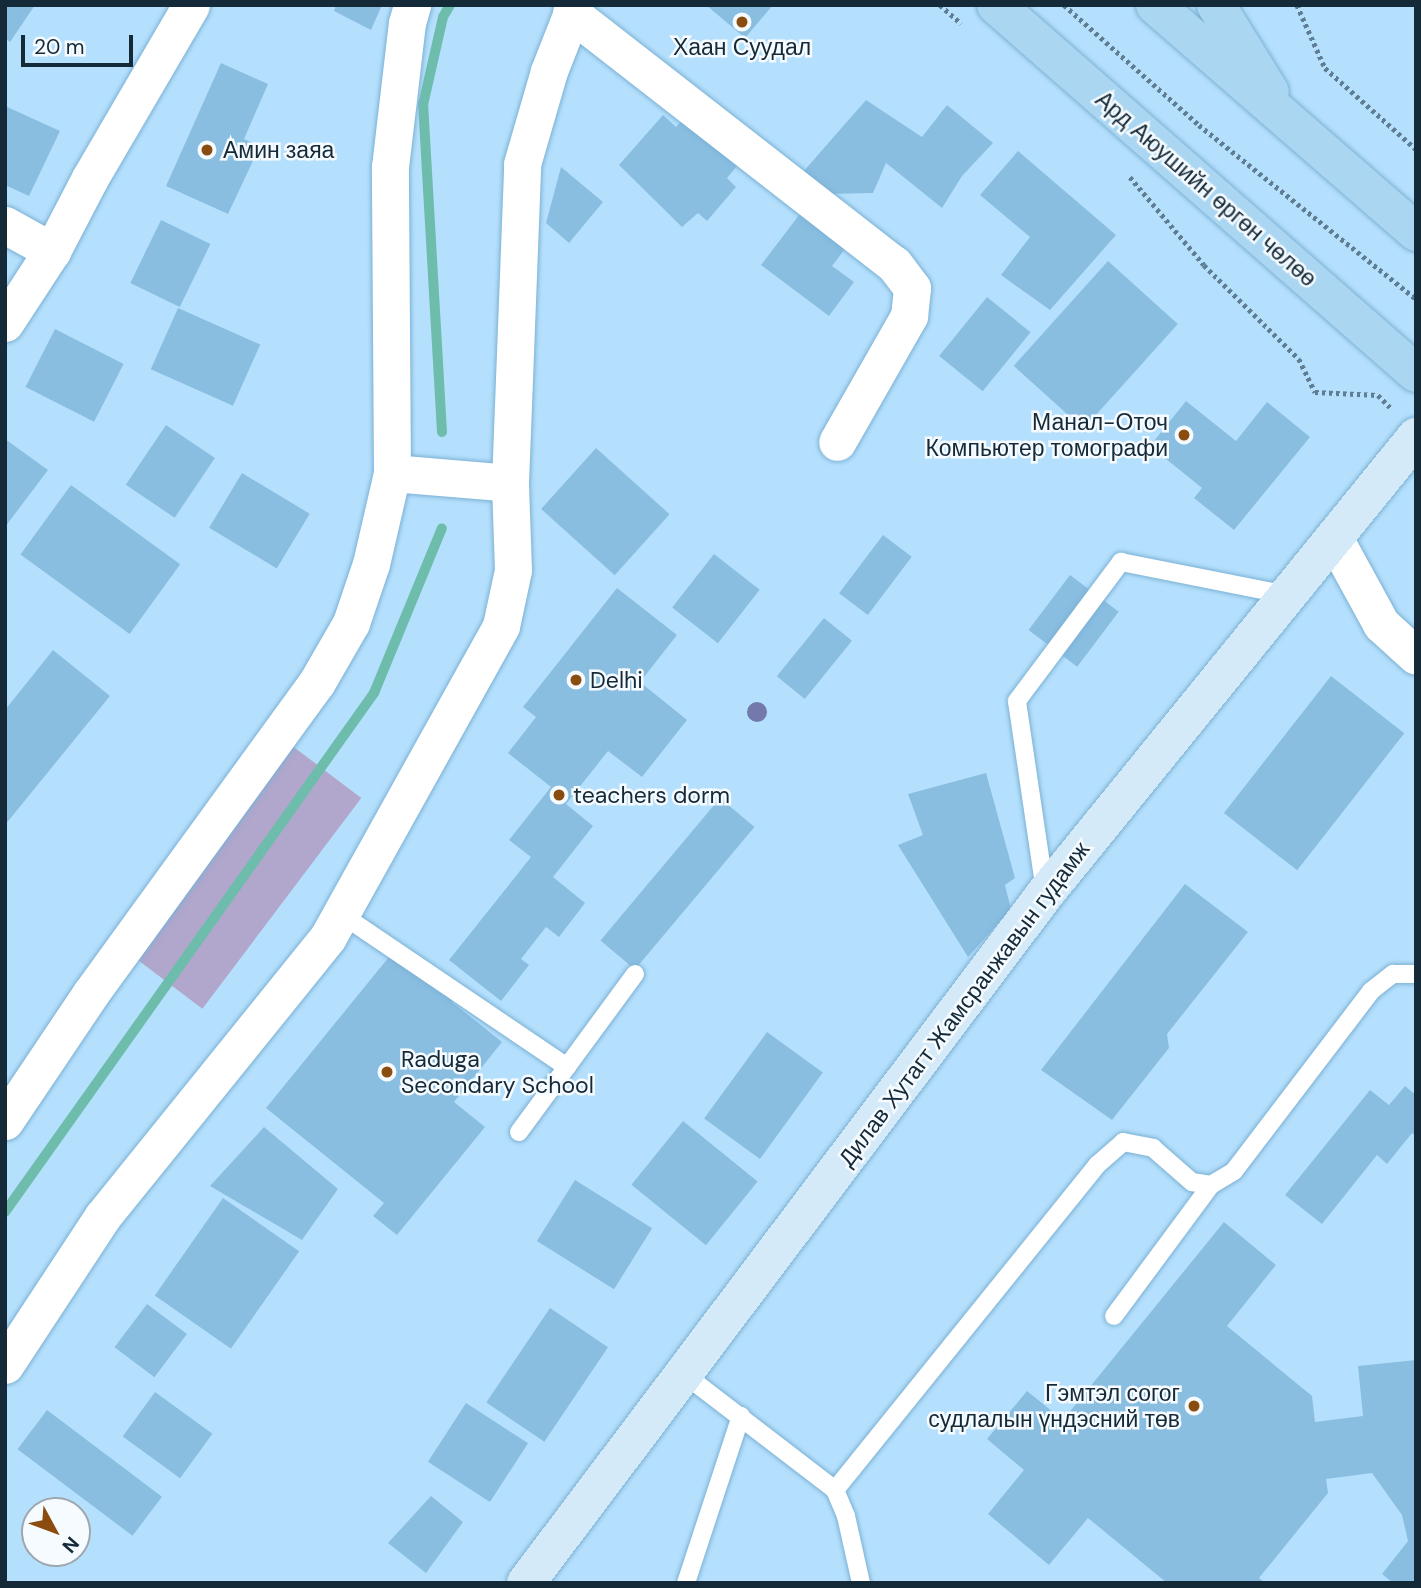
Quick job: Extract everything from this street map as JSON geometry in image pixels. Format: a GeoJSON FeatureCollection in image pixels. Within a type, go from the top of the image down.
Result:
{"type":"FeatureCollection","features":[{"type":"Feature","properties":{"kind":"main road"},"geometry":{"type":"LineString","coordinates":[[1155,5],[1292,127],[1416,232]]}},
{"type":"Feature","properties":{"kind":"main road"},"geometry":{"type":"LineString","coordinates":[[1216,5],[1292,127]]}},
{"type":"Feature","properties":{"kind":"main road","name":"Ард Аюушийн өргөн чөлөө"},"geometry":{"type":"LineString","coordinates":[[983,19],[1416,373]]}},
{"type":"Feature","properties":{"kind":"main road","name":"Дилав Хутагт Жамсранжавын гудамж"},"geometry":{"type":"LineString","coordinates":[[526,1583],[1045,894],[1334,538],[1406,425]]}},
{"type":"Feature","properties":{"kind":"street"},"geometry":{"type":"LineString","coordinates":[[5,323],[52,251],[90,177],[191,5]]}},
{"type":"Feature","properties":{"kind":"street"},"geometry":{"type":"LineString","coordinates":[[5,1121],[91,993],[317,682],[351,623],[370,564],[392,473],[390,167],[407,23],[412,5]]}},
{"type":"Feature","properties":{"kind":"street"},"geometry":{"type":"LineString","coordinates":[[5,1365],[103,1216],[328,937],[501,626],[513,570],[510,483],[522,164],[549,71],[573,9],[894,264],[912,288],[909,316],[837,443]]}},
{"type":"Feature","properties":{"kind":"street"},"geometry":{"type":"LineString","coordinates":[[5,225],[52,251]]}},
{"type":"Feature","properties":{"kind":"street"},"geometry":{"type":"LineString","coordinates":[[392,473],[510,483]]}},
{"type":"Feature","properties":{"kind":"street"},"geometry":{"type":"LineString","coordinates":[[1334,538],[1381,625],[1416,656]]}},
{"type":"Feature","properties":{"kind":"lane"},"geometry":{"type":"LineString","coordinates":[[1045,894],[1017,701],[1121,562],[1287,595]]}},
{"type":"Feature","properties":{"kind":"lane"},"geometry":{"type":"LineString","coordinates":[[341,914],[567,1067]]}},
{"type":"Feature","properties":{"kind":"lane"},"geometry":{"type":"LineString","coordinates":[[519,1132],[635,974]]}},
{"type":"Feature","properties":{"kind":"lane"},"geometry":{"type":"LineString","coordinates":[[1114,1316],[1211,1185],[1234,1171],[1371,991],[1394,974],[1416,974]]}},
{"type":"Feature","properties":{"kind":"lane"},"geometry":{"type":"LineString","coordinates":[[835,1490],[1097,1165],[1123,1142],[1153,1148],[1192,1182],[1211,1185]]}},
{"type":"Feature","properties":{"kind":"lane"},"geometry":{"type":"LineString","coordinates":[[684,1374],[835,1490],[846,1516],[861,1583]]}},
{"type":"Feature","properties":{"kind":"lane"},"geometry":{"type":"LineString","coordinates":[[686,1583],[741,1416]]}},
{"type":"Feature","properties":{"kind":"path"},"geometry":{"type":"LineString","coordinates":[[940,5],[983,19]]}},
{"type":"Feature","properties":{"kind":"path"},"geometry":{"type":"LineString","coordinates":[[1064,5],[1199,125],[1416,299]]}},
{"type":"Feature","properties":{"kind":"path"},"geometry":{"type":"LineString","coordinates":[[1297,5],[1325,68],[1416,149]]}},
{"type":"Feature","properties":{"kind":"path"},"geometry":{"type":"LineString","coordinates":[[1128,175],[1204,265],[1299,359],[1315,392],[1378,395],[1406,425]]}},
{"type":"Feature","properties":{"kind":"shaded area"},"geometry":{"type":"Polygon","coordinates":[[[291,745],[361,798],[202,1009],[132,956],[291,745]]]}},
{"type":"Feature","properties":{"kind":"building"},"geometry":{"type":"Polygon","coordinates":[[[5,5],[35,5],[10,42],[5,38],[5,5]]]}},
{"type":"Feature","properties":{"kind":"building"},"geometry":{"type":"Polygon","coordinates":[[[336,5],[382,5],[371,30],[334,11],[336,5]]]}},
{"type":"Feature","properties":{"kind":"building","name":"Хаан Суудал"},"geometry":{"type":"Polygon","coordinates":[[[706,5],[773,5],[745,38],[706,5]]]}},
{"type":"Feature","properties":{"kind":"building"},"geometry":{"type":"Polygon","coordinates":[[[221,63],[268,84],[244,139],[260,146],[228,214],[166,186],[221,63]]]}},
{"type":"Feature","properties":{"kind":"building"},"geometry":{"type":"Polygon","coordinates":[[[866,100],[922,137],[947,105],[993,143],[962,176],[942,208],[886,163],[873,193],[827,194],[803,172],[866,100]]]}},
{"type":"Feature","properties":{"kind":"building"},"geometry":{"type":"Polygon","coordinates":[[[5,106],[60,131],[29,196],[5,185],[5,106]]]}},
{"type":"Feature","properties":{"kind":"building"},"geometry":{"type":"Polygon","coordinates":[[[663,115],[676,127],[686,116],[738,165],[727,178],[736,187],[707,221],[698,213],[682,227],[619,165],[663,115]]]}},
{"type":"Feature","properties":{"kind":"building"},"geometry":{"type":"Polygon","coordinates":[[[1018,151],[1116,235],[1050,310],[1001,275],[1030,237],[980,195],[1018,151]]]}},
{"type":"Feature","properties":{"kind":"building"},"geometry":{"type":"Polygon","coordinates":[[[561,167],[603,202],[569,243],[546,223],[561,167]]]}},
{"type":"Feature","properties":{"kind":"building"},"geometry":{"type":"Polygon","coordinates":[[[806,206],[851,241],[832,266],[854,282],[829,316],[761,265],[806,206]]]}},
{"type":"Feature","properties":{"kind":"building"},"geometry":{"type":"Polygon","coordinates":[[[161,220],[210,244],[180,307],[130,283],[161,220]]]}},
{"type":"Feature","properties":{"kind":"building"},"geometry":{"type":"Polygon","coordinates":[[[1108,261],[1178,324],[1084,429],[1014,366],[1108,261]]]}},
{"type":"Feature","properties":{"kind":"building"},"geometry":{"type":"Polygon","coordinates":[[[987,297],[1031,332],[983,391],[939,356],[987,297]]]}},
{"type":"Feature","properties":{"kind":"building"},"geometry":{"type":"Polygon","coordinates":[[[178,308],[260,345],[233,406],[151,369],[178,308]]]}},
{"type":"Feature","properties":{"kind":"building"},"geometry":{"type":"Polygon","coordinates":[[[55,329],[124,364],[94,422],[25,387],[55,329]]]}},
{"type":"Feature","properties":{"kind":"building"},"geometry":{"type":"Polygon","coordinates":[[[1186,401],[1236,441],[1267,402],[1310,437],[1234,530],[1194,498],[1202,488],[1150,446],[1186,401]]]}},
{"type":"Feature","properties":{"kind":"building"},"geometry":{"type":"Polygon","coordinates":[[[166,425],[215,458],[175,518],[126,485],[166,425]]]}},
{"type":"Feature","properties":{"kind":"building"},"geometry":{"type":"Polygon","coordinates":[[[5,439],[48,470],[5,527],[5,439]]]}},
{"type":"Feature","properties":{"kind":"building"},"geometry":{"type":"Polygon","coordinates":[[[596,448],[670,514],[615,575],[541,509],[596,448]]]}},
{"type":"Feature","properties":{"kind":"building"},"geometry":{"type":"Polygon","coordinates":[[[242,473],[310,514],[277,569],[209,528],[242,473]]]}},
{"type":"Feature","properties":{"kind":"building"},"geometry":{"type":"Polygon","coordinates":[[[71,485],[180,564],[130,634],[20,555],[71,485]]]}},
{"type":"Feature","properties":{"kind":"building"},"geometry":{"type":"Polygon","coordinates":[[[883,535],[912,557],[868,615],[839,593],[883,535]]]}},
{"type":"Feature","properties":{"kind":"building"},"geometry":{"type":"Polygon","coordinates":[[[714,554],[760,590],[718,643],[672,608],[714,554]]]}},
{"type":"Feature","properties":{"kind":"building"},"geometry":{"type":"Polygon","coordinates":[[[1070,575],[1119,612],[1077,667],[1028,630],[1070,575]]]}},
{"type":"Feature","properties":{"kind":"building","name":"teachers dorm"},"geometry":{"type":"Polygon","coordinates":[[[617,588],[677,635],[640,682],[687,720],[642,777],[608,751],[566,804],[593,826],[553,877],[585,903],[559,937],[546,927],[521,959],[529,965],[501,1001],[449,960],[531,857],[509,840],[551,787],[508,753],[536,717],[523,707],[617,588]]]}},
{"type":"Feature","properties":{"kind":"building"},"geometry":{"type":"Polygon","coordinates":[[[824,618],[852,641],[805,699],[777,676],[824,618]]]}},
{"type":"Feature","properties":{"kind":"building"},"geometry":{"type":"Polygon","coordinates":[[[53,650],[110,696],[5,825],[5,710],[53,650]]]}},
{"type":"Feature","properties":{"kind":"building"},"geometry":{"type":"Polygon","coordinates":[[[1331,676],[1404,733],[1297,870],[1224,813],[1331,676]]]}},
{"type":"Feature","properties":{"kind":"building"},"geometry":{"type":"Polygon","coordinates":[[[986,773],[1015,878],[1005,885],[1011,909],[968,957],[898,845],[923,835],[908,794],[986,773]]]}},
{"type":"Feature","properties":{"kind":"building"},"geometry":{"type":"Polygon","coordinates":[[[720,798],[754,827],[635,969],[600,940],[720,798]]]}},
{"type":"Feature","properties":{"kind":"building"},"geometry":{"type":"Polygon","coordinates":[[[1185,884],[1248,932],[1167,1034],[1169,1048],[1112,1120],[1041,1070],[1185,884]]]}},
{"type":"Feature","properties":{"kind":"building","name":"Raduga Secondary School"},"geometry":{"type":"Polygon","coordinates":[[[393,952],[451,995],[452,1002],[502,1042],[454,1102],[485,1127],[397,1235],[373,1216],[384,1203],[266,1108],[393,952]]]}},
{"type":"Feature","properties":{"kind":"building"},"geometry":{"type":"Polygon","coordinates":[[[767,1032],[823,1073],[760,1159],[704,1119],[767,1032]]]}},
{"type":"Feature","properties":{"kind":"building"},"geometry":{"type":"Polygon","coordinates":[[[1405,1086],[1416,1095],[1416,1136],[1412,1133],[1387,1164],[1377,1155],[1322,1224],[1285,1195],[1370,1090],[1389,1105],[1405,1086]]]}},
{"type":"Feature","properties":{"kind":"building"},"geometry":{"type":"Polygon","coordinates":[[[683,1121],[758,1181],[706,1245],[631,1185],[683,1121]]]}},
{"type":"Feature","properties":{"kind":"building"},"geometry":{"type":"Polygon","coordinates":[[[264,1127],[338,1189],[302,1240],[210,1186],[264,1127]]]}},
{"type":"Feature","properties":{"kind":"building"},"geometry":{"type":"Polygon","coordinates":[[[575,1180],[652,1228],[614,1289],[537,1241],[575,1180]]]}},
{"type":"Feature","properties":{"kind":"building"},"geometry":{"type":"Polygon","coordinates":[[[223,1198],[299,1251],[231,1349],[155,1295],[223,1198]]]}},
{"type":"Feature","properties":{"kind":"building","name":"Гэмтэл согог судлалын үндэсний төв"},"geometry":{"type":"Polygon","coordinates":[[[1224,1222],[1276,1265],[1227,1326],[1312,1396],[1315,1422],[1363,1416],[1358,1366],[1416,1360],[1416,1583],[1393,1583],[1382,1574],[1408,1541],[1402,1515],[1372,1473],[1326,1479],[1328,1493],[1259,1578],[1265,1583],[1167,1583],[1088,1518],[1049,1565],[988,1514],[1024,1470],[987,1439],[1027,1391],[1063,1420],[1224,1222]]]}},
{"type":"Feature","properties":{"kind":"building"},"geometry":{"type":"Polygon","coordinates":[[[147,1304],[187,1334],[154,1377],[115,1347],[147,1304]]]}},
{"type":"Feature","properties":{"kind":"building"},"geometry":{"type":"Polygon","coordinates":[[[550,1308],[608,1347],[544,1442],[486,1403],[550,1308]]]}},
{"type":"Feature","properties":{"kind":"building"},"geometry":{"type":"Polygon","coordinates":[[[155,1392],[212,1434],[180,1478],[123,1436],[155,1392]]]}},
{"type":"Feature","properties":{"kind":"building"},"geometry":{"type":"Polygon","coordinates":[[[466,1403],[528,1443],[490,1502],[428,1462],[466,1403]]]}},
{"type":"Feature","properties":{"kind":"building"},"geometry":{"type":"Polygon","coordinates":[[[47,1410],[162,1497],[133,1536],[91,1505],[91,1497],[81,1497],[18,1449],[47,1410]]]}},
{"type":"Feature","properties":{"kind":"building"},"geometry":{"type":"Polygon","coordinates":[[[431,1496],[463,1522],[426,1573],[388,1543],[431,1496]]]}},
{"type":"Feature","properties":{"kind":"waterway"},"geometry":{"type":"LineString","coordinates":[[442,432],[423,105],[443,17],[450,5]]}},
{"type":"Feature","properties":{"kind":"waterway"},"geometry":{"type":"LineString","coordinates":[[5,1212],[374,693],[442,528]]}},
{"type":"Feature","properties":{"kind":"place","name":"Хаан Суудал"},"geometry":{"type":"Point","coordinates":[742,22]}},
{"type":"Feature","properties":{"kind":"place","name":"Амин заяа"},"geometry":{"type":"Point","coordinates":[207,150]}},
{"type":"Feature","properties":{"kind":"place","name":"Манал-Оточ Компьютер томографи"},"geometry":{"type":"Point","coordinates":[1184,435]}},
{"type":"Feature","properties":{"kind":"place","name":"Delhi"},"geometry":{"type":"Point","coordinates":[576,680]}},
{"type":"Feature","properties":{"kind":"place","name":"teachers dorm"},"geometry":{"type":"Point","coordinates":[559,795]}},
{"type":"Feature","properties":{"kind":"place","name":"Raduga Secondary School"},"geometry":{"type":"Point","coordinates":[387,1072]}},
{"type":"Feature","properties":{"kind":"place","name":"Гэмтэл согог судлалын үндэсний төв"},"geometry":{"type":"Point","coordinates":[1194,1406]}}]}
